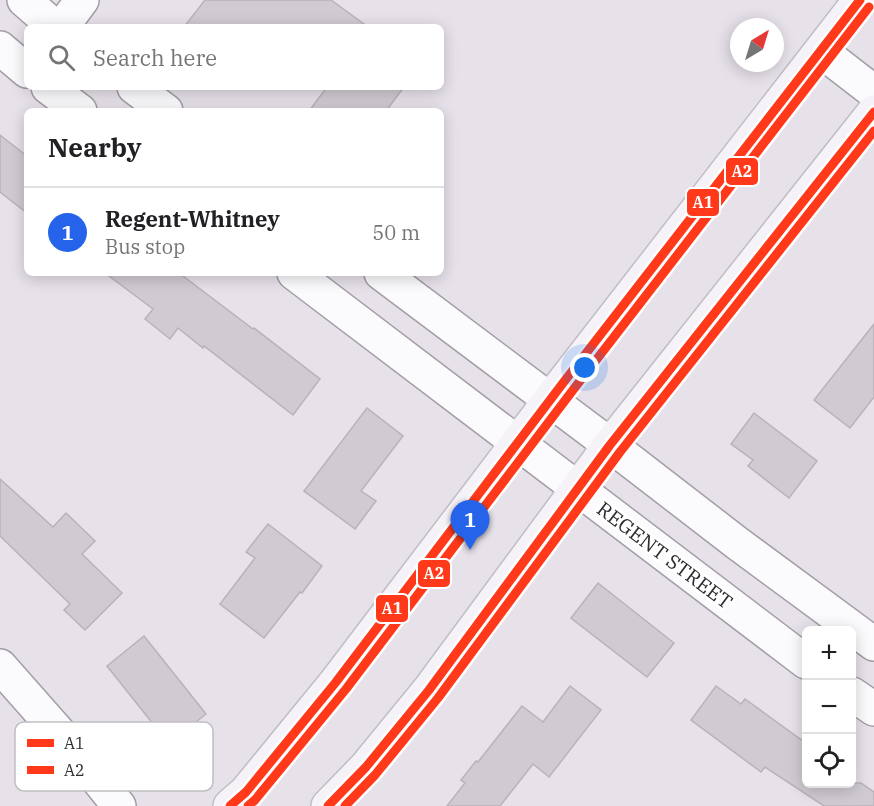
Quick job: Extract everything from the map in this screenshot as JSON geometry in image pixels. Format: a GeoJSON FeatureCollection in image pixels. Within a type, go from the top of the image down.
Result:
{"type":"FeatureCollection","features":[{"type":"Feature","properties":{"kind":"main road"},"geometry":{"type":"LineString","coordinates":[[230,806],[246,792],[336,682],[550,400],[860,0]]}},
{"type":"Feature","properties":{"kind":"main road"},"geometry":{"type":"LineString","coordinates":[[328,806],[366,767],[429,690],[610,445],[874,112]]}},
{"type":"Feature","properties":{"kind":"street"},"geometry":{"type":"LineString","coordinates":[[24,0],[52,24]]}},
{"type":"Feature","properties":{"kind":"street"},"geometry":{"type":"LineString","coordinates":[[64,24],[82,0]]}},
{"type":"Feature","properties":{"kind":"street"},"geometry":{"type":"LineString","coordinates":[[0,48],[24,68]]}},
{"type":"Feature","properties":{"kind":"street"},"geometry":{"type":"LineString","coordinates":[[821,51],[874,92]]}},
{"type":"Feature","properties":{"kind":"street"},"geometry":{"type":"LineString","coordinates":[[52,90],[76,108]]}},
{"type":"Feature","properties":{"kind":"street"},"geometry":{"type":"LineString","coordinates":[[138,90],[162,108]]}},
{"type":"Feature","properties":{"kind":"street","name":"REGENT STREET"},"geometry":{"type":"LineString","coordinates":[[298,276],[802,658]]}},
{"type":"Feature","properties":{"kind":"street"},"geometry":{"type":"LineString","coordinates":[[385,276],[874,644]]}},
{"type":"Feature","properties":{"kind":"street"},"geometry":{"type":"LineString","coordinates":[[0,666],[49,722]]}},
{"type":"Feature","properties":{"kind":"street"},"geometry":{"type":"LineString","coordinates":[[856,697],[874,709]]}},
{"type":"Feature","properties":{"kind":"street"},"geometry":{"type":"LineString","coordinates":[[107,791],[119,806]]}},
{"type":"Feature","properties":{"kind":"building"},"geometry":{"type":"Polygon","coordinates":[[[205,0],[331,0],[364,24],[186,24],[205,0]]]}},
{"type":"Feature","properties":{"kind":"building"},"geometry":{"type":"Polygon","coordinates":[[[325,90],[402,90],[388,108],[311,108],[325,90]]]}},
{"type":"Feature","properties":{"kind":"building"},"geometry":{"type":"Polygon","coordinates":[[[0,135],[24,154],[24,211],[0,192],[0,135]]]}},
{"type":"Feature","properties":{"kind":"building"},"geometry":{"type":"Polygon","coordinates":[[[109,276],[183,276],[320,379],[293,415],[178,328],[170,339],[145,319],[153,309],[109,276]]]}},
{"type":"Feature","properties":{"kind":"building"},"geometry":{"type":"Polygon","coordinates":[[[874,324],[874,397],[850,428],[814,400],[874,324]]]}},
{"type":"Feature","properties":{"kind":"building"},"geometry":{"type":"Polygon","coordinates":[[[367,408],[403,436],[361,491],[376,501],[355,529],[304,491],[367,408]]]}},
{"type":"Feature","properties":{"kind":"building"},"geometry":{"type":"Polygon","coordinates":[[[754,413],[817,461],[789,498],[748,466],[753,460],[731,444],[754,413]]]}},
{"type":"Feature","properties":{"kind":"building"},"geometry":{"type":"Polygon","coordinates":[[[0,479],[53,527],[66,513],[95,541],[82,554],[122,593],[85,630],[64,610],[70,604],[0,536],[0,479]]]}},
{"type":"Feature","properties":{"kind":"building"},"geometry":{"type":"Polygon","coordinates":[[[268,524],[322,566],[264,638],[220,604],[255,558],[246,552],[268,524]]]}},
{"type":"Feature","properties":{"kind":"building"},"geometry":{"type":"Polygon","coordinates":[[[598,583],[674,643],[647,677],[571,618],[598,583]]]}},
{"type":"Feature","properties":{"kind":"building"},"geometry":{"type":"Polygon","coordinates":[[[144,636],[206,714],[196,722],[152,722],[107,666],[144,636]]]}},
{"type":"Feature","properties":{"kind":"building"},"geometry":{"type":"Polygon","coordinates":[[[570,686],[601,710],[549,777],[533,764],[500,806],[447,806],[465,783],[461,780],[522,706],[543,722],[570,686]]]}},
{"type":"Feature","properties":{"kind":"building"},"geometry":{"type":"Polygon","coordinates":[[[716,686],[741,704],[745,699],[802,740],[802,788],[856,788],[856,783],[861,783],[874,792],[874,806],[824,806],[765,767],[761,772],[691,720],[716,686]]]}},
{"type":"Feature","properties":{"kind":"transit line","name":"A1"},"geometry":{"type":"LineString","coordinates":[[230,806],[246,792],[336,682],[563,383],[860,0]]}},
{"type":"Feature","properties":{"kind":"transit line","name":"A2"},"geometry":{"type":"LineString","coordinates":[[248,806],[346,689],[573,390],[869,7]]}},
{"type":"Feature","properties":{"kind":"transit line","name":"A1"},"geometry":{"type":"LineString","coordinates":[[328,806],[366,767],[429,690],[610,445],[874,112]]}},
{"type":"Feature","properties":{"kind":"transit line","name":"A2"},"geometry":{"type":"LineString","coordinates":[[345,806],[375,775],[438,698],[620,452],[874,131]]}},
{"type":"Feature","properties":{"kind":"place","name":"Regent-Whitney"},"geometry":{"type":"Point","coordinates":[470,550]}}]}
